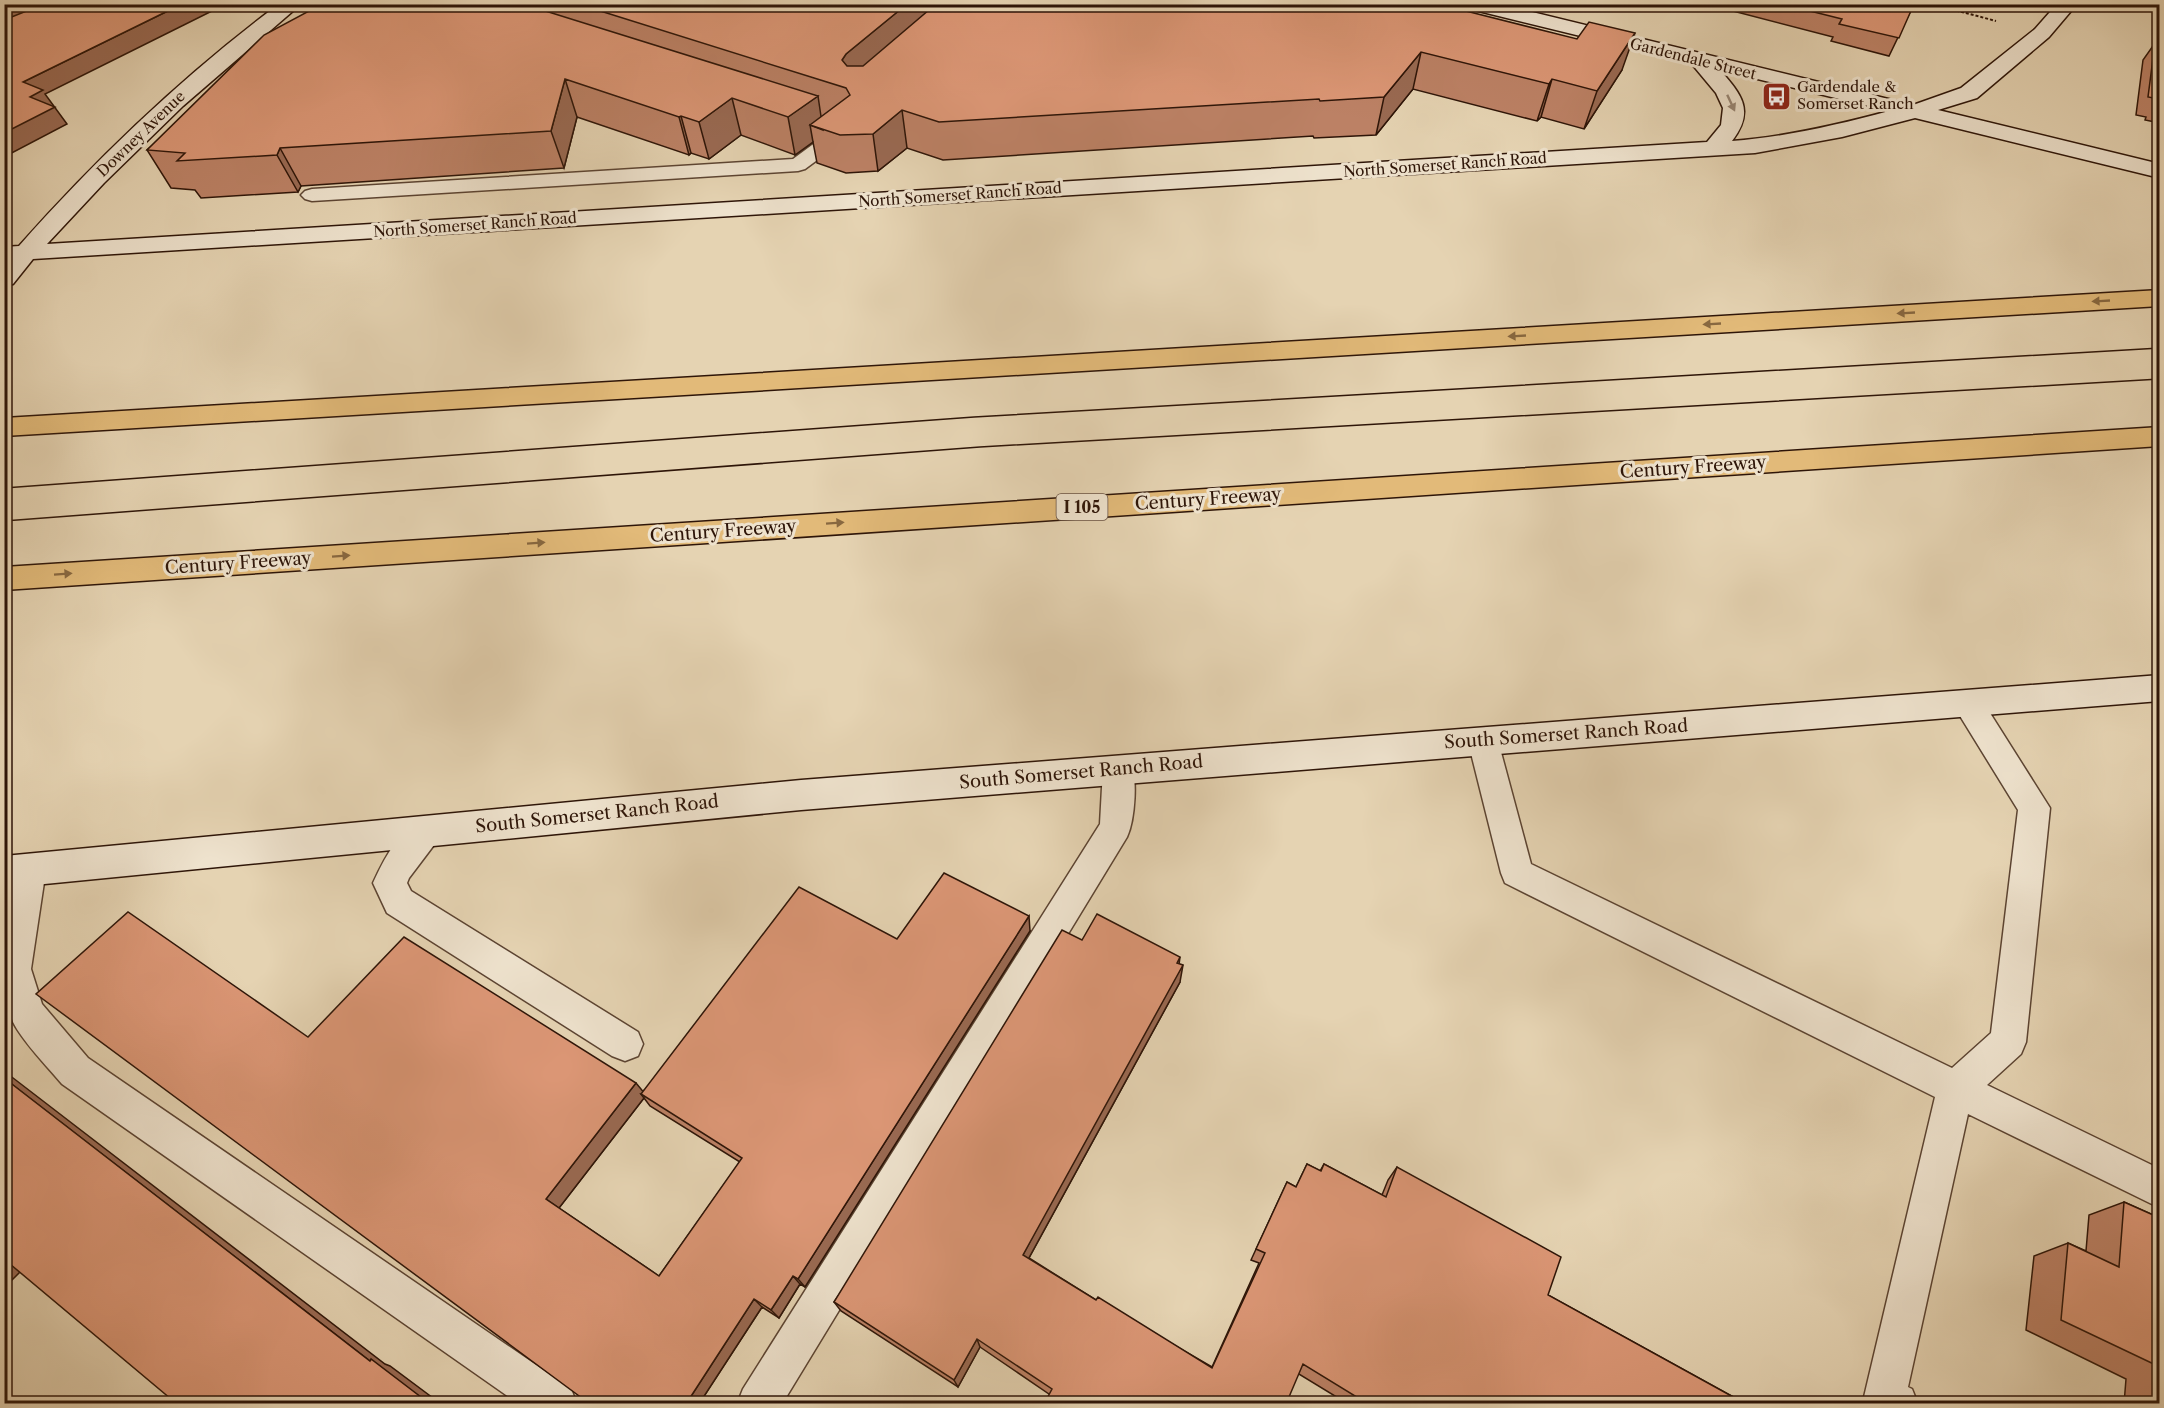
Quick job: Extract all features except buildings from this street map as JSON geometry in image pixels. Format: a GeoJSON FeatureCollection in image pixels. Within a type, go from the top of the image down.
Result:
{"type":"FeatureCollection","features":[{"type":"Feature","properties":{"kind":"highway"},"geometry":{"type":"LineString","coordinates":[[4,427],[2160,298]]}},
{"type":"Feature","properties":{"kind":"highway","name":"Century Freeway"},"geometry":{"type":"LineString","coordinates":[[4,579],[2160,436]]}},
{"type":"Feature","properties":{"kind":"street","name":"Downey Avenue"},"geometry":{"type":"LineString","coordinates":[[4,279],[15,253],[158,116],[215,64],[292,4]]}},
{"type":"Feature","properties":{"kind":"street","name":"Gardendale Street"},"geometry":{"type":"LineString","coordinates":[[1473,4],[2160,171]]}},
{"type":"Feature","properties":{"kind":"street","name":"North Somerset Ranch Road"},"geometry":{"type":"LineString","coordinates":[[15,253],[1755,146],[1842,130],[1912,112],[1969,93],[2042,33],[2068,4]]}},
{"type":"Feature","properties":{"kind":"street"},"geometry":{"type":"LineString","coordinates":[[1700,61],[1732,101],[1736,112],[1732,125],[1714,148]]}},
{"type":"Feature","properties":{"kind":"street","name":"South Somerset Ranch Road"},"geometry":{"type":"LineString","coordinates":[[17,871],[801,795],[2160,688]]}},
{"type":"Feature","properties":{"kind":"lane"},"geometry":{"type":"LineString","coordinates":[[312,195],[798,165],[844,131],[818,122]]}},
{"type":"Feature","properties":{"kind":"lane"},"geometry":{"type":"LineString","coordinates":[[1897,1404],[1885,1397],[1955,1089],[2008,1042],[2034,808],[1967,703]]}},
{"type":"Feature","properties":{"kind":"lane"},"geometry":{"type":"LineString","coordinates":[[1483,741],[1517,873],[2160,1189]]}},
{"type":"Feature","properties":{"kind":"lane"},"geometry":{"type":"LineString","coordinates":[[758,1404],[1116,827],[1119,769]]}},
{"type":"Feature","properties":{"kind":"lane"},"geometry":{"type":"LineString","coordinates":[[426,831],[396,869],[390,884],[399,902],[625,1044]]}},
{"type":"Feature","properties":{"kind":"lane"},"geometry":{"type":"LineString","coordinates":[[17,871],[14,969],[27,1013],[75,1071],[555,1404]]}},
{"type":"Feature","properties":{"kind":"path"},"geometry":{"type":"LineString","coordinates":[[1932,4],[2042,33]]}},
{"type":"Feature","properties":{"kind":"tram line"},"geometry":{"type":"LineString","coordinates":[[4,488],[974,417],[2160,348]]}},
{"type":"Feature","properties":{"kind":"tram line"},"geometry":{"type":"LineString","coordinates":[[4,521],[980,447],[2160,379]]}},
{"type":"Feature","properties":{"kind":"place","name":"Gardendale & Somerset Ranch"},"geometry":{"type":"Point","coordinates":[1776,96]}}]}
